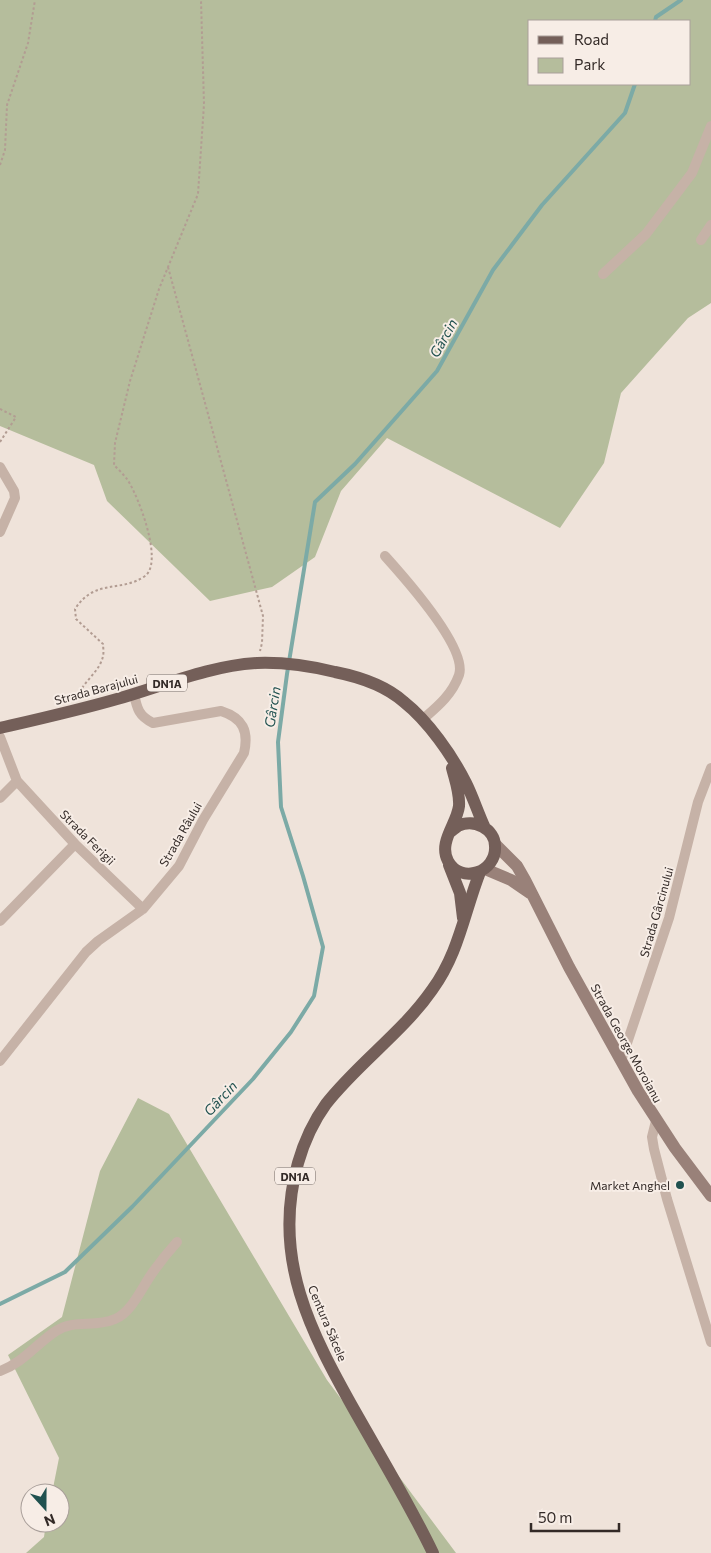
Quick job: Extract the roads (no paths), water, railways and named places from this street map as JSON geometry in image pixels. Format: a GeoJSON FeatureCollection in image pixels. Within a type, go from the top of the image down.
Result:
{"type":"FeatureCollection","features":[{"type":"Feature","properties":{"kind":"main road","name":"Strada Barajului"},"geometry":{"type":"LineString","coordinates":[[0,728],[134,694],[202,672],[256,663],[314,667],[370,681],[405,702],[422,720]]}},
{"type":"Feature","properties":{"kind":"main road","name":"DN1A"},"geometry":{"type":"LineString","coordinates":[[422,720],[448,753],[465,782],[485,828],[491,834],[495,844],[495,853],[492,862],[483,871]]}},
{"type":"Feature","properties":{"kind":"main road","name":"DN1A"},"geometry":{"type":"LineString","coordinates":[[448,753],[456,784],[458,801],[456,817],[445,842],[445,852],[448,860]]}},
{"type":"Feature","properties":{"kind":"main road"},"geometry":{"type":"LineString","coordinates":[[449,833],[458,826],[467,823],[485,828]]}},
{"type":"Feature","properties":{"kind":"main road","name":"Strada George Moroianu"},"geometry":{"type":"LineString","coordinates":[[495,844],[517,866],[621,1062],[656,1120],[711,1196]]}},
{"type":"Feature","properties":{"kind":"main road"},"geometry":{"type":"LineString","coordinates":[[448,860],[452,867],[465,874],[483,871]]}},
{"type":"Feature","properties":{"kind":"main road","name":"Centura Săcele"},"geometry":{"type":"LineString","coordinates":[[448,860],[460,893],[463,927]]}},
{"type":"Feature","properties":{"kind":"main road","name":"Strada George Moroianu"},"geometry":{"type":"LineString","coordinates":[[483,871],[511,880],[532,894]]}},
{"type":"Feature","properties":{"kind":"main road","name":"Centura Săcele"},"geometry":{"type":"LineString","coordinates":[[433,1553],[336,1376],[313,1330],[297,1287],[292,1264],[290,1212],[295,1175],[306,1140],[314,1123],[338,1090],[405,1023],[432,990],[452,957],[483,871]]}},
{"type":"Feature","properties":{"kind":"street"},"geometry":{"type":"LineString","coordinates":[[603,274],[646,234],[692,173],[711,126]]}},
{"type":"Feature","properties":{"kind":"street"},"geometry":{"type":"LineString","coordinates":[[701,240],[711,225]]}},
{"type":"Feature","properties":{"kind":"street"},"geometry":{"type":"LineString","coordinates":[[0,467],[14,492],[15,498],[0,532]]}},
{"type":"Feature","properties":{"kind":"street"},"geometry":{"type":"LineString","coordinates":[[385,556],[421,597],[459,658],[459,674],[445,700],[422,720]]}},
{"type":"Feature","properties":{"kind":"street","name":"Strada Râului"},"geometry":{"type":"LineString","coordinates":[[0,1061],[86,952],[98,941],[143,909],[179,866],[203,820],[244,753],[246,744],[244,727],[232,714],[221,711],[153,723],[144,718],[137,709],[134,694]]}},
{"type":"Feature","properties":{"kind":"street","name":"Strada Ferigii"},"geometry":{"type":"LineString","coordinates":[[0,738],[17,781],[75,844],[143,909]]}},
{"type":"Feature","properties":{"kind":"street","name":"Strada Gârcinului"},"geometry":{"type":"LineString","coordinates":[[621,1062],[669,918],[698,802],[711,768]]}},
{"type":"Feature","properties":{"kind":"street"},"geometry":{"type":"LineString","coordinates":[[0,798],[17,781]]}},
{"type":"Feature","properties":{"kind":"street"},"geometry":{"type":"LineString","coordinates":[[0,921],[75,844]]}},
{"type":"Feature","properties":{"kind":"street"},"geometry":{"type":"LineString","coordinates":[[656,1120],[652,1137],[654,1149],[667,1199],[711,1342]]}},
{"type":"Feature","properties":{"kind":"street"},"geometry":{"type":"LineString","coordinates":[[0,1371],[20,1362],[56,1331],[68,1325],[80,1323],[99,1324],[118,1318],[127,1310],[154,1270],[177,1242]]}},
{"type":"Feature","properties":{"kind":"waterway","name":"Gârcin"},"geometry":{"type":"LineString","coordinates":[[655,20],[656,17],[681,0]]}},
{"type":"Feature","properties":{"kind":"waterway","name":"Gârcin"},"geometry":{"type":"LineString","coordinates":[[0,1304],[65,1272],[132,1207],[253,1079],[291,1032],[314,996],[323,947],[281,807],[278,742],[315,502],[355,464],[437,371],[493,270],[542,205],[625,113],[635,85]]}},
{"type":"Feature","properties":{"kind":"place","name":"Market Anghel"},"geometry":{"type":"Point","coordinates":[680,1185]}}]}
